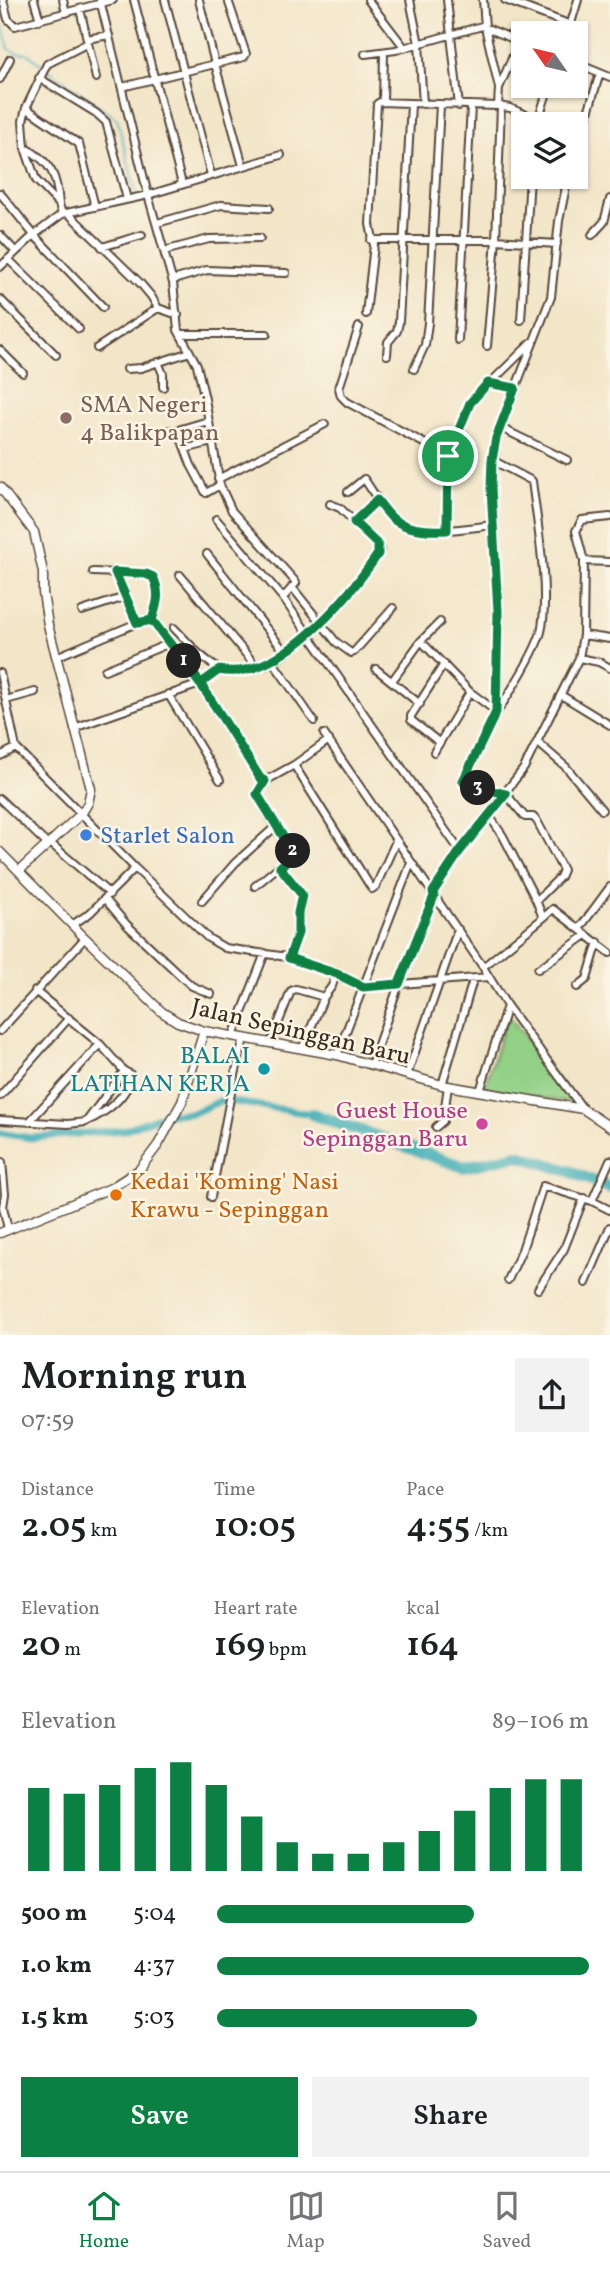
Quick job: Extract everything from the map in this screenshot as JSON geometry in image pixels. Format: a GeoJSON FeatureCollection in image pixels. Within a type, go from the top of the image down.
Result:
{"type":"FeatureCollection","features":[{"type":"Feature","properties":{"kind":"street"},"geometry":{"type":"LineString","coordinates":[[3,0],[8,19],[15,26],[113,0]]}},
{"type":"Feature","properties":{"kind":"street"},"geometry":{"type":"LineString","coordinates":[[34,0],[40,20]]}},
{"type":"Feature","properties":{"kind":"street"},"geometry":{"type":"LineString","coordinates":[[63,0],[66,13]]}},
{"type":"Feature","properties":{"kind":"street"},"geometry":{"type":"LineString","coordinates":[[134,0],[182,184]]}},
{"type":"Feature","properties":{"kind":"street"},"geometry":{"type":"LineString","coordinates":[[165,0],[211,175]]}},
{"type":"Feature","properties":{"kind":"street"},"geometry":{"type":"LineString","coordinates":[[199,0],[243,166]]}},
{"type":"Feature","properties":{"kind":"street"},"geometry":{"type":"LineString","coordinates":[[122,87],[244,57],[246,54],[228,0]]}},
{"type":"Feature","properties":{"kind":"street"},"geometry":{"type":"LineString","coordinates":[[368,0],[404,47]]}},
{"type":"Feature","properties":{"kind":"street"},"geometry":{"type":"LineString","coordinates":[[410,0],[419,44],[423,104]]}},
{"type":"Feature","properties":{"kind":"street"},"geometry":{"type":"LineString","coordinates":[[447,0],[459,106]]}},
{"type":"Feature","properties":{"kind":"street"},"geometry":{"type":"LineString","coordinates":[[483,0],[485,27],[499,88],[496,240],[487,346]]}},
{"type":"Feature","properties":{"kind":"street"},"geometry":{"type":"LineString","coordinates":[[505,0],[560,21]]}},
{"type":"Feature","properties":{"kind":"street"},"geometry":{"type":"LineString","coordinates":[[572,21],[578,0]]}},
{"type":"Feature","properties":{"kind":"street"},"geometry":{"type":"LineString","coordinates":[[100,2],[146,195],[173,280],[175,315],[180,334],[197,365],[219,482],[232,511],[296,583],[283,598]]}},
{"type":"Feature","properties":{"kind":"street"},"geometry":{"type":"LineString","coordinates":[[80,9],[96,78]]}},
{"type":"Feature","properties":{"kind":"street"},"geometry":{"type":"LineString","coordinates":[[0,22],[8,19]]}},
{"type":"Feature","properties":{"kind":"street"},"geometry":{"type":"LineString","coordinates":[[365,54],[419,44],[473,27],[485,27],[511,39]]}},
{"type":"Feature","properties":{"kind":"street"},"geometry":{"type":"LineString","coordinates":[[109,35],[88,41],[47,64],[26,108],[22,131],[26,148],[36,180],[65,214],[140,283],[158,308],[175,315]]}},
{"type":"Feature","properties":{"kind":"street"},"geometry":{"type":"LineString","coordinates":[[366,314],[374,245],[371,240],[384,52]]}},
{"type":"Feature","properties":{"kind":"street"},"geometry":{"type":"LineString","coordinates":[[0,79],[10,59]]}},
{"type":"Feature","properties":{"kind":"street"},"geometry":{"type":"LineString","coordinates":[[499,88],[511,63]]}},
{"type":"Feature","properties":{"kind":"street"},"geometry":{"type":"LineString","coordinates":[[588,68],[610,77]]}},
{"type":"Feature","properties":{"kind":"street"},"geometry":{"type":"LineString","coordinates":[[588,112],[600,73]]}},
{"type":"Feature","properties":{"kind":"street"},"geometry":{"type":"LineString","coordinates":[[39,78],[106,122],[128,199]]}},
{"type":"Feature","properties":{"kind":"street"},"geometry":{"type":"LineString","coordinates":[[380,103],[499,106],[518,112]]}},
{"type":"Feature","properties":{"kind":"street"},"geometry":{"type":"LineString","coordinates":[[387,355],[388,342],[398,328],[411,104]]}},
{"type":"Feature","properties":{"kind":"street"},"geometry":{"type":"LineString","coordinates":[[415,369],[426,338],[434,241],[440,105]]}},
{"type":"Feature","properties":{"kind":"street"},"geometry":{"type":"LineString","coordinates":[[458,340],[471,106]]}},
{"type":"Feature","properties":{"kind":"street"},"geometry":{"type":"LineString","coordinates":[[26,108],[79,144],[95,207]]}},
{"type":"Feature","properties":{"kind":"street"},"geometry":{"type":"LineString","coordinates":[[26,148],[45,159],[55,183],[59,204]]}},
{"type":"Feature","properties":{"kind":"street"},"geometry":{"type":"LineString","coordinates":[[0,267],[34,235],[65,214],[146,195],[281,155]]}},
{"type":"Feature","properties":{"kind":"street"},"geometry":{"type":"LineString","coordinates":[[521,320],[529,189]]}},
{"type":"Feature","properties":{"kind":"street"},"geometry":{"type":"LineString","coordinates":[[496,712],[498,611],[492,460],[496,438],[551,298],[565,189]]}},
{"type":"Feature","properties":{"kind":"street"},"geometry":{"type":"LineString","coordinates":[[0,193],[34,235],[103,307]]}},
{"type":"Feature","properties":{"kind":"street"},"geometry":{"type":"LineString","coordinates":[[592,235],[604,222],[610,199]]}},
{"type":"Feature","properties":{"kind":"street"},"geometry":{"type":"LineString","coordinates":[[157,223],[221,205],[269,208]]}},
{"type":"Feature","properties":{"kind":"street"},"geometry":{"type":"LineString","coordinates":[[102,247],[142,235]]}},
{"type":"Feature","properties":{"kind":"street"},"geometry":{"type":"LineString","coordinates":[[0,236],[16,252]]}},
{"type":"Feature","properties":{"kind":"street"},"geometry":{"type":"LineString","coordinates":[[164,251],[209,239],[260,238]]}},
{"type":"Feature","properties":{"kind":"street"},"geometry":{"type":"LineString","coordinates":[[371,240],[496,240],[557,244]]}},
{"type":"Feature","properties":{"kind":"street"},"geometry":{"type":"LineString","coordinates":[[8,259],[79,329]]}},
{"type":"Feature","properties":{"kind":"street"},"geometry":{"type":"LineString","coordinates":[[173,280],[207,270],[286,273]]}},
{"type":"Feature","properties":{"kind":"street"},"geometry":{"type":"LineString","coordinates":[[0,299],[56,355]]}},
{"type":"Feature","properties":{"kind":"street"},"geometry":{"type":"LineString","coordinates":[[97,348],[158,308]]}},
{"type":"Feature","properties":{"kind":"street"},"geometry":{"type":"LineString","coordinates":[[359,327],[339,388],[341,396],[347,402],[448,456]]}},
{"type":"Feature","properties":{"kind":"street"},"geometry":{"type":"LineString","coordinates":[[180,334],[267,334]]}},
{"type":"Feature","properties":{"kind":"street"},"geometry":{"type":"LineString","coordinates":[[447,530],[448,456],[470,403],[535,339]]}},
{"type":"Feature","properties":{"kind":"street"},"geometry":{"type":"LineString","coordinates":[[0,350],[23,373]]}},
{"type":"Feature","properties":{"kind":"street"},"geometry":{"type":"LineString","coordinates":[[127,369],[141,368],[190,352]]}},
{"type":"Feature","properties":{"kind":"street"},"geometry":{"type":"LineString","coordinates":[[160,360],[163,387]]}},
{"type":"Feature","properties":{"kind":"street"},"geometry":{"type":"LineString","coordinates":[[488,383],[515,388]]}},
{"type":"Feature","properties":{"kind":"street"},"geometry":{"type":"LineString","coordinates":[[162,431],[178,430],[208,421]]}},
{"type":"Feature","properties":{"kind":"street"},"geometry":{"type":"LineString","coordinates":[[178,430],[206,493],[219,482],[325,424]]}},
{"type":"Feature","properties":{"kind":"street"},"geometry":{"type":"LineString","coordinates":[[501,428],[567,460]]}},
{"type":"Feature","properties":{"kind":"street"},"geometry":{"type":"LineString","coordinates":[[185,449],[212,442]]}},
{"type":"Feature","properties":{"kind":"street"},"geometry":{"type":"LineString","coordinates":[[492,460],[532,481],[542,592],[540,634],[512,690],[496,712],[463,783],[506,794],[525,817],[533,817],[537,821],[562,870],[560,877],[536,900]]}},
{"type":"Feature","properties":{"kind":"street"},"geometry":{"type":"LineString","coordinates":[[348,492],[363,478],[393,519],[420,529],[447,530],[493,525]]}},
{"type":"Feature","properties":{"kind":"street"},"geometry":{"type":"LineString","coordinates":[[0,487],[34,532],[43,572],[45,608],[91,789],[88,803],[82,813],[19,870]]}},
{"type":"Feature","properties":{"kind":"street"},"geometry":{"type":"LineString","coordinates":[[354,522],[377,500]]}},
{"type":"Feature","properties":{"kind":"street"},"geometry":{"type":"LineString","coordinates":[[174,628],[218,670],[229,672],[273,662],[286,653],[321,622],[380,550],[340,508],[330,504]]}},
{"type":"Feature","properties":{"kind":"street"},"geometry":{"type":"LineString","coordinates":[[371,1065],[434,894],[460,851],[524,768],[579,658],[583,635],[584,561],[576,531],[583,520],[610,517]]}},
{"type":"Feature","properties":{"kind":"street"},"geometry":{"type":"LineString","coordinates":[[216,519],[283,598],[460,851]]}},
{"type":"Feature","properties":{"kind":"street"},"geometry":{"type":"LineString","coordinates":[[207,554],[286,653]]}},
{"type":"Feature","properties":{"kind":"street"},"geometry":{"type":"LineString","coordinates":[[584,561],[610,562]]}},
{"type":"Feature","properties":{"kind":"street"},"geometry":{"type":"LineString","coordinates":[[93,572],[146,574],[153,577],[158,586],[159,597],[152,620]]}},
{"type":"Feature","properties":{"kind":"street"},"geometry":{"type":"LineString","coordinates":[[115,572],[137,623]]}},
{"type":"Feature","properties":{"kind":"street"},"geometry":{"type":"LineString","coordinates":[[180,575],[256,666]]}},
{"type":"Feature","properties":{"kind":"street"},"geometry":{"type":"LineString","coordinates":[[292,587],[342,648],[351,653],[393,608]]}},
{"type":"Feature","properties":{"kind":"street"},"geometry":{"type":"LineString","coordinates":[[82,611],[125,597]]}},
{"type":"Feature","properties":{"kind":"street"},"geometry":{"type":"LineString","coordinates":[[56,657],[137,623],[152,620]]}},
{"type":"Feature","properties":{"kind":"street"},"geometry":{"type":"LineString","coordinates":[[152,620],[200,684],[260,778],[265,781]]}},
{"type":"Feature","properties":{"kind":"street"},"geometry":{"type":"LineString","coordinates":[[392,681],[421,642],[440,622]]}},
{"type":"Feature","properties":{"kind":"street"},"geometry":{"type":"LineString","coordinates":[[583,635],[610,639]]}},
{"type":"Feature","properties":{"kind":"street"},"geometry":{"type":"LineString","coordinates":[[421,642],[470,692],[496,712]]}},
{"type":"Feature","properties":{"kind":"street"},"geometry":{"type":"LineString","coordinates":[[105,670],[170,643]]}},
{"type":"Feature","properties":{"kind":"street"},"geometry":{"type":"LineString","coordinates":[[579,658],[610,668]]}},
{"type":"Feature","properties":{"kind":"street"},"geometry":{"type":"LineString","coordinates":[[273,662],[314,721]]}},
{"type":"Feature","properties":{"kind":"street"},"geometry":{"type":"LineString","coordinates":[[440,743],[411,720],[411,716],[444,664]]}},
{"type":"Feature","properties":{"kind":"street"},"geometry":{"type":"LineString","coordinates":[[376,669],[420,704]]}},
{"type":"Feature","properties":{"kind":"street"},"geometry":{"type":"LineString","coordinates":[[74,728],[200,684],[218,670]]}},
{"type":"Feature","properties":{"kind":"street"},"geometry":{"type":"LineString","coordinates":[[0,673],[16,748],[214,943],[289,958],[337,974],[363,987],[489,977]]}},
{"type":"Feature","properties":{"kind":"street"},"geometry":{"type":"LineString","coordinates":[[6,700],[35,692]]}},
{"type":"Feature","properties":{"kind":"street"},"geometry":{"type":"LineString","coordinates":[[434,752],[470,692]]}},
{"type":"Feature","properties":{"kind":"street"},"geometry":{"type":"LineString","coordinates":[[167,694],[219,780]]}},
{"type":"Feature","properties":{"kind":"street"},"geometry":{"type":"LineString","coordinates":[[561,695],[610,725]]}},
{"type":"Feature","properties":{"kind":"street"},"geometry":{"type":"LineString","coordinates":[[255,886],[294,854],[257,794],[265,781],[294,765],[327,737],[507,1006],[583,1109]]}},
{"type":"Feature","properties":{"kind":"street"},"geometry":{"type":"LineString","coordinates":[[537,742],[566,767],[602,810]]}},
{"type":"Feature","properties":{"kind":"street"},"geometry":{"type":"LineString","coordinates":[[0,756],[16,748]]}},
{"type":"Feature","properties":{"kind":"street"},"geometry":{"type":"LineString","coordinates":[[294,765],[372,889],[376,886],[396,841]]}},
{"type":"Feature","properties":{"kind":"street"},"geometry":{"type":"LineString","coordinates":[[0,799],[108,896],[127,925],[184,979],[192,986],[211,994]]}},
{"type":"Feature","properties":{"kind":"street"},"geometry":{"type":"LineString","coordinates":[[488,814],[521,867],[544,918]]}},
{"type":"Feature","properties":{"kind":"street"},"geometry":{"type":"LineString","coordinates":[[202,901],[235,863],[275,827]]}},
{"type":"Feature","properties":{"kind":"street","name":"Jalan Sepinggan Baru"},"geometry":{"type":"LineString","coordinates":[[0,852],[85,939],[162,1012],[178,1022],[204,1031],[337,1055],[445,1085],[583,1109],[610,1127]]}},
{"type":"Feature","properties":{"kind":"street"},"geometry":{"type":"LineString","coordinates":[[337,1055],[411,863]]}},
{"type":"Feature","properties":{"kind":"street"},"geometry":{"type":"LineString","coordinates":[[280,867],[302,895],[298,933],[289,958]]}},
{"type":"Feature","properties":{"kind":"street"},"geometry":{"type":"LineString","coordinates":[[72,925],[108,896],[135,868]]}},
{"type":"Feature","properties":{"kind":"street"},"geometry":{"type":"LineString","coordinates":[[579,929],[610,887]]}},
{"type":"Feature","properties":{"kind":"street"},"geometry":{"type":"LineString","coordinates":[[483,967],[553,909],[610,953]]}},
{"type":"Feature","properties":{"kind":"street"},"geometry":{"type":"LineString","coordinates":[[407,1075],[458,929]]}},
{"type":"Feature","properties":{"kind":"street"},"geometry":{"type":"LineString","coordinates":[[538,969],[585,936]]}},
{"type":"Feature","properties":{"kind":"street"},"geometry":{"type":"LineString","coordinates":[[0,1031],[85,939]]}},
{"type":"Feature","properties":{"kind":"street"},"geometry":{"type":"LineString","coordinates":[[577,987],[587,979],[598,942]]}},
{"type":"Feature","properties":{"kind":"street"},"geometry":{"type":"LineString","coordinates":[[233,1036],[265,953]]}},
{"type":"Feature","properties":{"kind":"street"},"geometry":{"type":"LineString","coordinates":[[302,1049],[337,974]]}},
{"type":"Feature","properties":{"kind":"street"},"geometry":{"type":"LineString","coordinates":[[436,1127],[443,1121],[445,1085],[473,980]]}},
{"type":"Feature","properties":{"kind":"street"},"geometry":{"type":"LineString","coordinates":[[271,1042],[291,991],[296,989],[324,998]]}},
{"type":"Feature","properties":{"kind":"street"},"geometry":{"type":"LineString","coordinates":[[0,1121],[68,1124],[86,1122],[105,1112],[120,1097],[130,1081],[130,1074],[124,1071],[100,1044],[35,991]]}},
{"type":"Feature","properties":{"kind":"street"},"geometry":{"type":"LineString","coordinates":[[480,1091],[507,1006]]}},
{"type":"Feature","properties":{"kind":"street"},"geometry":{"type":"LineString","coordinates":[[0,1096],[69,1018]]}},
{"type":"Feature","properties":{"kind":"street"},"geometry":{"type":"LineString","coordinates":[[2,1162],[4,1231],[111,1188],[134,1175],[145,1165],[182,1102],[204,1031]]}},
{"type":"Feature","properties":{"kind":"street"},"geometry":{"type":"LineString","coordinates":[[211,1197],[244,1038]]}},
{"type":"Feature","properties":{"kind":"street"},"geometry":{"type":"LineString","coordinates":[[29,1122],[100,1044]]}},
{"type":"Feature","properties":{"kind":"street"},"geometry":{"type":"LineString","coordinates":[[86,1122],[124,1071]]}},
{"type":"Feature","properties":{"kind":"street"},"geometry":{"type":"LineString","coordinates":[[593,1199],[609,1162]]}},
{"type":"Feature","properties":{"kind":"street"},"geometry":{"type":"LineString","coordinates":[[508,1280],[522,1250],[542,1188],[545,1186],[593,1199],[610,1210]]}},
{"type":"Feature","properties":{"kind":"street"},"geometry":{"type":"LineString","coordinates":[[538,1289],[564,1249],[584,1198]]}},
{"type":"Feature","properties":{"kind":"street"},"geometry":{"type":"LineString","coordinates":[[586,1283],[610,1227]]}},
{"type":"Feature","properties":{"kind":"green space"},"geometry":{"type":"Polygon","coordinates":[[[508,1014],[575,1103],[484,1089],[508,1014]]]}},
{"type":"Feature","properties":{"kind":"waterway"},"geometry":{"type":"LineString","coordinates":[[0,17],[9,49],[16,53],[27,53],[42,65]]}},
{"type":"Feature","properties":{"kind":"waterway"},"geometry":{"type":"LineString","coordinates":[[47,69],[117,119],[136,193]]}},
{"type":"Feature","properties":{"kind":"waterway"},"geometry":{"type":"LineString","coordinates":[[0,1133],[31,1138],[124,1130],[166,1114],[193,1113],[222,1100],[312,1114]]}},
{"type":"Feature","properties":{"kind":"waterway"},"geometry":{"type":"LineString","coordinates":[[312,1114],[464,1167],[518,1155],[569,1171],[610,1188]]}},
{"type":"Feature","properties":{"kind":"place","name":"SMA Negeri 4 Balikpapan"},"geometry":{"type":"Point","coordinates":[66,418]}},
{"type":"Feature","properties":{"kind":"place","name":"Starlet Salon"},"geometry":{"type":"Point","coordinates":[86,835]}},
{"type":"Feature","properties":{"kind":"place","name":"BALAI LATIHAN KERJA"},"geometry":{"type":"Point","coordinates":[264,1069]}},
{"type":"Feature","properties":{"kind":"place","name":"Guest House Sepinggan Baru"},"geometry":{"type":"Point","coordinates":[482,1124]}},
{"type":"Feature","properties":{"kind":"place","name":"Kedai 'Koming' Nasi Krawu - Sepinggan"},"geometry":{"type":"Point","coordinates":[116,1195]}},
{"type":"Feature","properties":{"kind":"route"},"geometry":{"type":"LineString","coordinates":[[448,456],[447,530],[420,529],[398,522],[377,500],[354,522],[380,547],[378,554],[321,622],[273,662],[229,672],[219,670],[200,684],[174,647],[152,620],[137,623],[115,572],[153,577],[158,586],[159,597],[152,620],[161,633],[174,647],[187,665],[200,684],[260,778],[265,781],[257,794],[294,854],[280,867],[302,895],[298,933],[289,958],[337,974],[363,987],[399,984],[434,896],[433,892],[460,851],[506,794],[465,784],[463,781],[496,712],[498,611],[491,488],[492,460],[496,438],[515,388],[488,383],[473,398],[448,456]]}}]}
